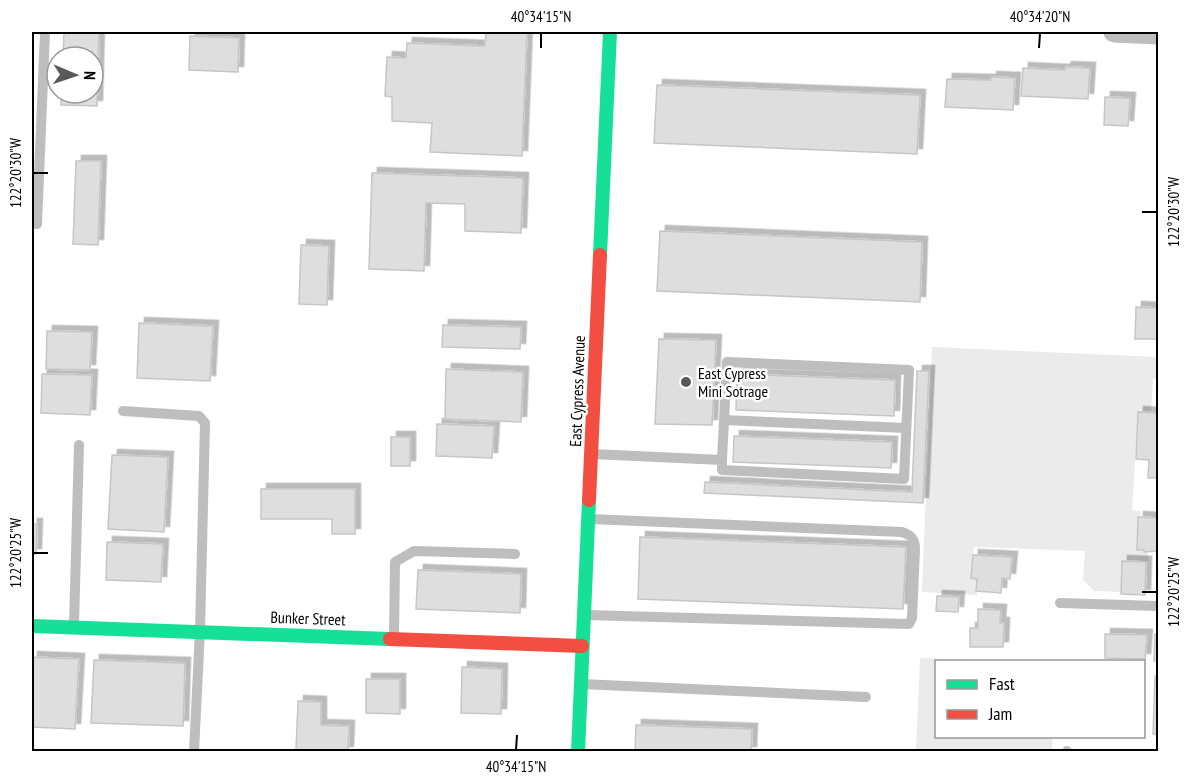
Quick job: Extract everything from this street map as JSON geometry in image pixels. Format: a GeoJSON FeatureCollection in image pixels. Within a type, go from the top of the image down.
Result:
{"type":"FeatureCollection","features":[{"type":"Feature","properties":{"kind":"main road","name":"East Cypress Avenue"},"geometry":{"type":"LineString","coordinates":[[576,748],[581,684],[610,32]]}},
{"type":"Feature","properties":{"kind":"main road","name":"Bunker Street"},"geometry":{"type":"LineString","coordinates":[[32,626],[201,630],[582,646]]}},
{"type":"Feature","properties":{"kind":"street"},"geometry":{"type":"LineString","coordinates":[[1114,32],[1158,34]]}},
{"type":"Feature","properties":{"kind":"lane"},"geometry":{"type":"LineString","coordinates":[[37,224],[45,32]]}},
{"type":"Feature","properties":{"kind":"lane"},"geometry":{"type":"LineString","coordinates":[[727,362],[909,370],[904,479],[722,470],[724,420],[727,362]]}},
{"type":"Feature","properties":{"kind":"lane"},"geometry":{"type":"LineString","coordinates":[[123,411],[199,416],[205,423],[201,630],[194,752]]}},
{"type":"Feature","properties":{"kind":"lane"},"geometry":{"type":"LineString","coordinates":[[724,420],[906,428]]}},
{"type":"Feature","properties":{"kind":"lane"},"geometry":{"type":"LineString","coordinates":[[74,627],[79,445]]}},
{"type":"Feature","properties":{"kind":"lane"},"geometry":{"type":"LineString","coordinates":[[591,454],[722,460]]}},
{"type":"Feature","properties":{"kind":"lane"},"geometry":{"type":"LineString","coordinates":[[584,614],[900,626],[909,624],[913,608],[915,541],[910,534],[588,519]]}},
{"type":"Feature","properties":{"kind":"lane"},"geometry":{"type":"LineString","coordinates":[[394,638],[395,562],[403,555],[414,551],[515,554]]}},
{"type":"Feature","properties":{"kind":"lane"},"geometry":{"type":"LineString","coordinates":[[1060,603],[1158,606]]}},
{"type":"Feature","properties":{"kind":"lane"},"geometry":{"type":"LineString","coordinates":[[581,684],[866,697]]}},
{"type":"Feature","properties":{"kind":"shaded area"},"geometry":{"type":"Polygon","coordinates":[[[932,347],[1158,357],[1158,379],[1153,379],[1151,413],[1138,413],[1132,510],[1141,511],[1137,549],[1148,553],[1148,562],[1122,561],[1121,592],[1094,591],[1083,580],[1085,551],[974,547],[971,578],[977,579],[977,595],[922,592],[932,347]]]}},
{"type":"Feature","properties":{"kind":"shaded area"},"geometry":{"type":"Polygon","coordinates":[[[920,658],[972,660],[935,660],[935,738],[1053,738],[1052,751],[916,751],[920,658]]]}},
{"type":"Feature","properties":{"kind":"building"},"geometry":{"type":"Polygon","coordinates":[[[64,32],[99,32],[99,45],[63,45],[64,32]]]}},
{"type":"Feature","properties":{"kind":"building"},"geometry":{"type":"Polygon","coordinates":[[[486,32],[527,32],[522,156],[430,152],[432,123],[392,121],[392,97],[385,96],[387,57],[406,58],[407,43],[485,46],[486,32]]]}},
{"type":"Feature","properties":{"kind":"building"},"geometry":{"type":"Polygon","coordinates":[[[190,36],[239,38],[238,72],[189,70],[190,36]]]}},
{"type":"Feature","properties":{"kind":"building"},"geometry":{"type":"Polygon","coordinates":[[[1066,67],[1090,68],[1088,99],[1021,96],[1023,68],[1065,70],[1066,67]]]}},
{"type":"Feature","properties":{"kind":"building"},"geometry":{"type":"Polygon","coordinates":[[[991,77],[1015,78],[1013,110],[945,107],[947,79],[991,80],[991,77]]]}},
{"type":"Feature","properties":{"kind":"building"},"geometry":{"type":"Polygon","coordinates":[[[657,85],[920,95],[917,154],[654,143],[657,85]]]}},
{"type":"Feature","properties":{"kind":"building"},"geometry":{"type":"Polygon","coordinates":[[[1105,97],[1130,98],[1128,126],[1104,125],[1105,97]]]}},
{"type":"Feature","properties":{"kind":"building"},"geometry":{"type":"Polygon","coordinates":[[[76,161],[101,161],[98,245],[73,244],[76,161]]]}},
{"type":"Feature","properties":{"kind":"building"},"geometry":{"type":"Polygon","coordinates":[[[372,173],[523,178],[521,233],[465,231],[465,204],[426,203],[424,271],[369,269],[372,173]]]}},
{"type":"Feature","properties":{"kind":"building"},"geometry":{"type":"Polygon","coordinates":[[[660,231],[922,242],[920,302],[657,291],[660,231]]]}},
{"type":"Feature","properties":{"kind":"building"},"geometry":{"type":"Polygon","coordinates":[[[301,245],[329,246],[327,305],[299,304],[301,245]]]}},
{"type":"Feature","properties":{"kind":"building"},"geometry":{"type":"Polygon","coordinates":[[[1136,307],[1158,308],[1158,339],[1135,339],[1136,307]]]}},
{"type":"Feature","properties":{"kind":"building"},"geometry":{"type":"Polygon","coordinates":[[[139,323],[213,326],[210,381],[137,378],[139,323]]]}},
{"type":"Feature","properties":{"kind":"building"},"geometry":{"type":"Polygon","coordinates":[[[443,325],[521,327],[520,349],[442,347],[443,325]]]}},
{"type":"Feature","properties":{"kind":"building"},"geometry":{"type":"Polygon","coordinates":[[[47,331],[92,332],[90,370],[46,369],[47,331]]]}},
{"type":"Feature","properties":{"kind":"building","name":"East Cypress Mini Sotrage"},"geometry":{"type":"Polygon","coordinates":[[[659,339],[716,340],[712,425],[655,424],[659,339]]]}},
{"type":"Feature","properties":{"kind":"building"},"geometry":{"type":"Polygon","coordinates":[[[446,369],[523,372],[521,422],[445,419],[446,369]]]}},
{"type":"Feature","properties":{"kind":"building"},"geometry":{"type":"Polygon","coordinates":[[[917,371],[929,371],[923,503],[704,493],[705,482],[912,492],[917,371]]]}},
{"type":"Feature","properties":{"kind":"building"},"geometry":{"type":"Polygon","coordinates":[[[42,374],[92,375],[90,415],[41,413],[42,374]]]}},
{"type":"Feature","properties":{"kind":"building"},"geometry":{"type":"Polygon","coordinates":[[[737,374],[895,380],[894,416],[736,410],[737,374]]]}},
{"type":"Feature","properties":{"kind":"building"},"geometry":{"type":"Polygon","coordinates":[[[1138,412],[1158,413],[1158,478],[1148,478],[1149,460],[1136,459],[1138,412]]]}},
{"type":"Feature","properties":{"kind":"building"},"geometry":{"type":"Polygon","coordinates":[[[437,424],[494,426],[492,458],[436,456],[437,424]]]}},
{"type":"Feature","properties":{"kind":"building"},"geometry":{"type":"Polygon","coordinates":[[[734,436],[892,442],[891,468],[733,462],[734,436]]]}},
{"type":"Feature","properties":{"kind":"building"},"geometry":{"type":"Polygon","coordinates":[[[391,437],[410,437],[410,466],[391,466],[391,437]]]}},
{"type":"Feature","properties":{"kind":"building"},"geometry":{"type":"Polygon","coordinates":[[[112,455],[168,457],[164,532],[108,529],[112,455]]]}},
{"type":"Feature","properties":{"kind":"building"},"geometry":{"type":"Polygon","coordinates":[[[261,489],[355,489],[355,534],[332,534],[332,519],[261,519],[261,489]]]}},
{"type":"Feature","properties":{"kind":"building"},"geometry":{"type":"Polygon","coordinates":[[[1138,517],[1158,518],[1158,551],[1137,550],[1138,517]]]}},
{"type":"Feature","properties":{"kind":"building"},"geometry":{"type":"Polygon","coordinates":[[[32,524],[37,524],[36,554],[32,554],[32,524]]]}},
{"type":"Feature","properties":{"kind":"building"},"geometry":{"type":"Polygon","coordinates":[[[640,537],[906,547],[903,609],[638,599],[640,537]]]}},
{"type":"Feature","properties":{"kind":"building"},"geometry":{"type":"Polygon","coordinates":[[[107,542],[163,544],[161,582],[106,580],[107,542]]]}},
{"type":"Feature","properties":{"kind":"building"},"geometry":{"type":"Polygon","coordinates":[[[973,555],[1012,557],[1010,579],[1002,578],[1001,593],[976,591],[977,579],[971,578],[973,555]]]}},
{"type":"Feature","properties":{"kind":"building"},"geometry":{"type":"Polygon","coordinates":[[[1122,561],[1146,562],[1145,595],[1121,594],[1122,561]]]}},
{"type":"Feature","properties":{"kind":"building"},"geometry":{"type":"Polygon","coordinates":[[[418,570],[521,574],[520,613],[416,609],[418,570]]]}},
{"type":"Feature","properties":{"kind":"building"},"geometry":{"type":"Polygon","coordinates":[[[937,596],[959,597],[958,612],[936,611],[937,596]]]}},
{"type":"Feature","properties":{"kind":"building"},"geometry":{"type":"Polygon","coordinates":[[[978,609],[1001,610],[1000,623],[1004,623],[1003,647],[970,647],[970,628],[978,628],[978,609]]]}},
{"type":"Feature","properties":{"kind":"building"},"geometry":{"type":"Polygon","coordinates":[[[1105,634],[1147,635],[1145,659],[1105,658],[1105,634]]]}},
{"type":"Feature","properties":{"kind":"building"},"geometry":{"type":"Polygon","coordinates":[[[1155,634],[1158,634],[1158,661],[1154,661],[1155,634]]]}},
{"type":"Feature","properties":{"kind":"building"},"geometry":{"type":"Polygon","coordinates":[[[32,657],[79,659],[75,729],[32,727],[32,657]]]}},
{"type":"Feature","properties":{"kind":"building"},"geometry":{"type":"Polygon","coordinates":[[[94,660],[185,663],[183,726],[91,723],[94,660]]]}},
{"type":"Feature","properties":{"kind":"building"},"geometry":{"type":"Polygon","coordinates":[[[462,667],[502,669],[501,714],[461,713],[462,667]]]}},
{"type":"Feature","properties":{"kind":"building"},"geometry":{"type":"Polygon","coordinates":[[[1155,676],[1158,676],[1158,735],[1153,734],[1155,676]]]}},
{"type":"Feature","properties":{"kind":"building"},"geometry":{"type":"Polygon","coordinates":[[[366,679],[400,679],[400,714],[366,713],[366,679]]]}},
{"type":"Feature","properties":{"kind":"building"},"geometry":{"type":"Polygon","coordinates":[[[298,701],[321,702],[321,725],[349,726],[348,752],[296,750],[298,701]]]}},
{"type":"Feature","properties":{"kind":"building"},"geometry":{"type":"Polygon","coordinates":[[[636,725],[752,729],[751,752],[635,752],[636,725]]]}},
{"type":"Feature","properties":{"kind":"traffic: fast"},"geometry":{"type":"LineString","coordinates":[[600,255],[610,32]]}},
{"type":"Feature","properties":{"kind":"traffic: fast"},"geometry":{"type":"LineString","coordinates":[[578,752],[589,500]]}},
{"type":"Feature","properties":{"kind":"traffic: fast"},"geometry":{"type":"LineString","coordinates":[[32,626],[390,639]]}},
{"type":"Feature","properties":{"kind":"traffic: jam"},"geometry":{"type":"LineString","coordinates":[[589,500],[600,255]]}},
{"type":"Feature","properties":{"kind":"traffic: jam"},"geometry":{"type":"LineString","coordinates":[[390,639],[582,646]]}},
{"type":"Feature","properties":{"kind":"place","name":"East Cypress Mini Sotrage"},"geometry":{"type":"Point","coordinates":[686,382]}}]}
